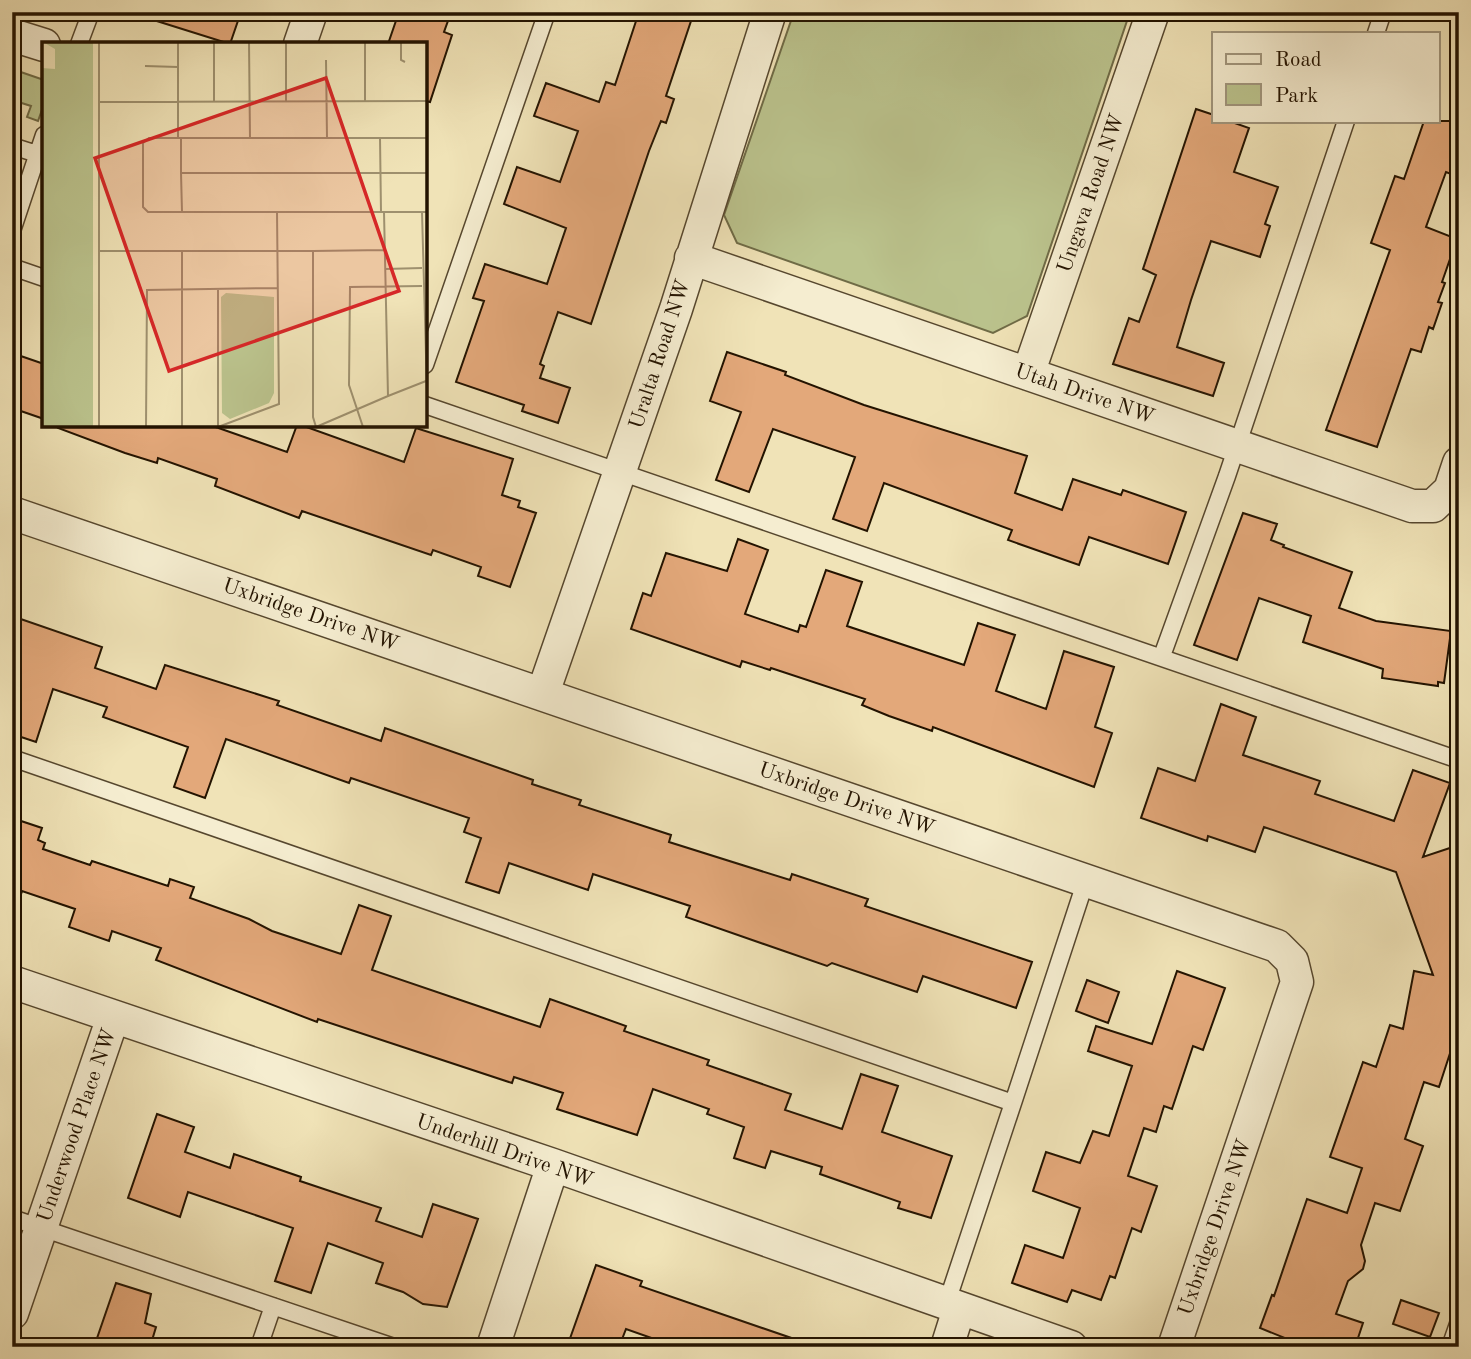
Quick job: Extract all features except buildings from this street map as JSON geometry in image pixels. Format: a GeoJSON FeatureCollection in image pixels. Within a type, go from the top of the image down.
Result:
{"type":"FeatureCollection","features":[{"type":"Feature","properties":{"kind":"street"},"geometry":{"type":"LineString","coordinates":[[301,42],[311,12]]}},
{"type":"Feature","properties":{"kind":"street","name":"Uralta Road NW"},"geometry":{"type":"LineString","coordinates":[[543,693],[691,258],[770,12]]}},
{"type":"Feature","properties":{"kind":"street","name":"Ungava Road NW"},"geometry":{"type":"LineString","coordinates":[[1028,374],[1153,12]]}},
{"type":"Feature","properties":{"kind":"street"},"geometry":{"type":"LineString","coordinates":[[12,35],[42,44]]}},
{"type":"Feature","properties":{"kind":"street","name":"Utah Drive NW"},"geometry":{"type":"LineString","coordinates":[[691,258],[1412,506],[1433,506],[1450,490],[1459,463]]}},
{"type":"Feature","properties":{"kind":"street","name":"Uxbridge Drive NW"},"geometry":{"type":"LineString","coordinates":[[12,513],[1277,946],[1292,961],[1297,982],[1174,1347]]}},
{"type":"Feature","properties":{"kind":"street","name":"Underhill Drive NW"},"geometry":{"type":"LineString","coordinates":[[12,982],[553,1166],[953,1307]]}},
{"type":"Feature","properties":{"kind":"street","name":"Underwood Place NW"},"geometry":{"type":"LineString","coordinates":[[12,1313],[27,1223],[113,1017]]}},
{"type":"Feature","properties":{"kind":"street"},"geometry":{"type":"LineString","coordinates":[[493,1347],[553,1166]]}},
{"type":"Feature","properties":{"kind":"street"},"geometry":{"type":"LineString","coordinates":[[947,1347],[953,1307],[1071,1347]]}},
{"type":"Feature","properties":{"kind":"lane"},"geometry":{"type":"LineString","coordinates":[[80,42],[91,12]]}},
{"type":"Feature","properties":{"kind":"lane"},"geometry":{"type":"LineString","coordinates":[[427,359],[547,12]]}},
{"type":"Feature","properties":{"kind":"lane"},"geometry":{"type":"LineString","coordinates":[[1376,32],[1383,12]]}},
{"type":"Feature","properties":{"kind":"lane"},"geometry":{"type":"LineString","coordinates":[[1162,656],[1237,445],[1346,122]]}},
{"type":"Feature","properties":{"kind":"lane"},"geometry":{"type":"LineString","coordinates":[[12,232],[42,140]]}},
{"type":"Feature","properties":{"kind":"lane"},"geometry":{"type":"LineString","coordinates":[[12,146],[37,154]]}},
{"type":"Feature","properties":{"kind":"lane"},"geometry":{"type":"LineString","coordinates":[[12,267],[42,277]]}},
{"type":"Feature","properties":{"kind":"lane"},"geometry":{"type":"LineString","coordinates":[[427,406],[1459,760]]}},
{"type":"Feature","properties":{"kind":"lane"},"geometry":{"type":"LineString","coordinates":[[12,758],[1013,1103]]}},
{"type":"Feature","properties":{"kind":"lane"},"geometry":{"type":"LineString","coordinates":[[953,1307],[1013,1103],[1086,880]]}},
{"type":"Feature","properties":{"kind":"lane"},"geometry":{"type":"LineString","coordinates":[[27,1223],[394,1347]]}},
{"type":"Feature","properties":{"kind":"lane"},"geometry":{"type":"LineString","coordinates":[[259,1347],[273,1306]]}},
{"type":"Feature","properties":{"kind":"lane"},"geometry":{"type":"LineString","coordinates":[[1450,1347],[1459,1321]]}},
{"type":"Feature","properties":{"kind":"green space"},"geometry":{"type":"Polygon","coordinates":[[[794,12],[1130,12],[1027,316],[993,333],[737,243],[724,215],[794,12]]]}},
{"type":"Feature","properties":{"kind":"green space"},"geometry":{"type":"Polygon","coordinates":[[[12,69],[42,79],[42,110],[38,121],[27,117],[31,106],[12,100],[12,69]]]}}]}
